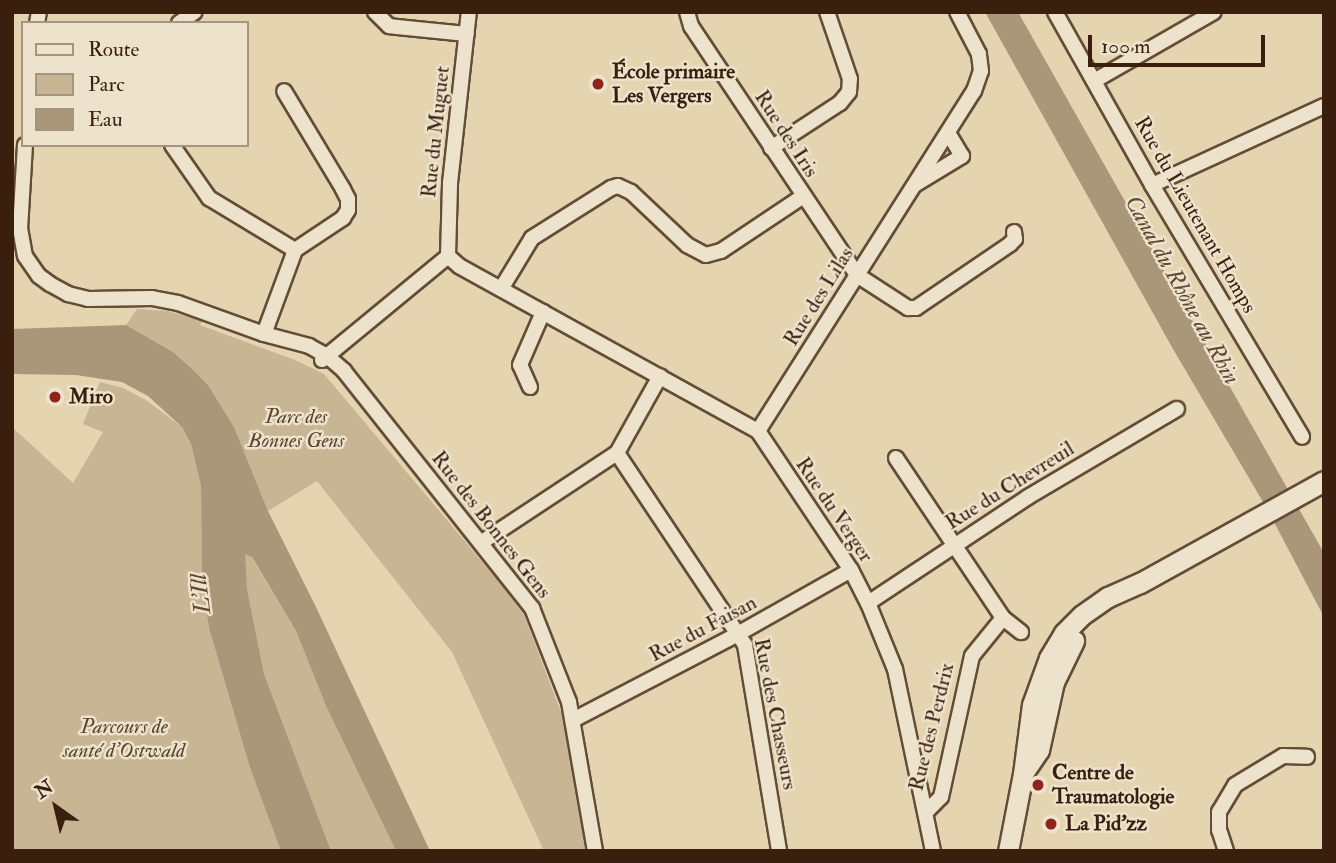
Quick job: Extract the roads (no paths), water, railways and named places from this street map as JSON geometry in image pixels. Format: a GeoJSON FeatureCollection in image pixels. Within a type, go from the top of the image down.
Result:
{"type":"FeatureCollection","features":[{"type":"Feature","properties":{"kind":"main road"},"geometry":{"type":"LineString","coordinates":[[1008,851],[1023,774],[1032,749],[1032,705],[1049,658],[1064,633],[1082,615],[1108,597],[1140,583],[1324,481]]}},
{"type":"Feature","properties":{"kind":"street"},"geometry":{"type":"LineString","coordinates":[[376,12],[389,26],[467,34]]}},
{"type":"Feature","properties":{"kind":"street","name":"Rue du Muguet"},"geometry":{"type":"LineString","coordinates":[[447,256],[450,183],[469,12]]}},
{"type":"Feature","properties":{"kind":"street","name":"Rue des Iris"},"geometry":{"type":"LineString","coordinates":[[687,12],[691,26],[857,275]]}},
{"type":"Feature","properties":{"kind":"street"},"geometry":{"type":"LineString","coordinates":[[771,148],[840,103],[849,92],[850,79],[827,12]]}},
{"type":"Feature","properties":{"kind":"street","name":"Rue des Lilas"},"geometry":{"type":"LineString","coordinates":[[758,431],[974,91],[981,71],[976,47],[957,12]]}},
{"type":"Feature","properties":{"kind":"street","name":"Rue du Lieutenant Homps"},"geometry":{"type":"LineString","coordinates":[[1055,12],[1152,185],[1302,438]]}},
{"type":"Feature","properties":{"kind":"street"},"geometry":{"type":"LineString","coordinates":[[1094,81],[1214,12]]}},
{"type":"Feature","properties":{"kind":"street"},"geometry":{"type":"LineString","coordinates":[[264,334],[295,250],[343,218],[348,210],[348,199],[285,91]]}},
{"type":"Feature","properties":{"kind":"street"},"geometry":{"type":"LineString","coordinates":[[1152,185],[1324,106]]}},
{"type":"Feature","properties":{"kind":"street","name":"Rue des Lilas"},"geometry":{"type":"LineString","coordinates":[[915,184],[962,156],[948,134]]}},
{"type":"Feature","properties":{"kind":"street","name":"Rue des Bonnes Gens"},"geometry":{"type":"LineString","coordinates":[[25,147],[20,228],[25,256],[39,276],[68,294],[88,299],[152,298],[178,303],[324,358],[366,401],[482,542],[525,598],[538,620],[573,720],[595,851]]}},
{"type":"Feature","properties":{"kind":"street"},"geometry":{"type":"LineString","coordinates":[[173,147],[209,198],[295,250]]}},
{"type":"Feature","properties":{"kind":"street"},"geometry":{"type":"LineString","coordinates":[[501,289],[532,239],[603,192],[618,186],[631,192],[687,245],[706,254],[720,251],[803,197]]}},
{"type":"Feature","properties":{"kind":"street"},"geometry":{"type":"LineString","coordinates":[[857,275],[908,307],[916,308],[1003,250],[1015,239],[1014,232]]}},
{"type":"Feature","properties":{"kind":"street"},"geometry":{"type":"LineString","coordinates":[[324,358],[447,256]]}},
{"type":"Feature","properties":{"kind":"street","name":"Rue du Verger"},"geometry":{"type":"LineString","coordinates":[[447,256],[458,266],[758,431],[851,570],[868,603],[895,669],[933,851]]}},
{"type":"Feature","properties":{"kind":"street"},"geometry":{"type":"LineString","coordinates":[[530,387],[520,365],[543,312]]}},
{"type":"Feature","properties":{"kind":"street"},"geometry":{"type":"LineString","coordinates":[[482,542],[617,453],[660,376]]}},
{"type":"Feature","properties":{"kind":"street","name":"Rue du Chevreuil"},"geometry":{"type":"LineString","coordinates":[[868,603],[1036,492],[1177,409]]}},
{"type":"Feature","properties":{"kind":"street","name":"Rue des Chasseurs"},"geometry":{"type":"LineString","coordinates":[[617,453],[739,634],[747,651],[779,851]]}},
{"type":"Feature","properties":{"kind":"street"},"geometry":{"type":"LineString","coordinates":[[896,458],[1003,618],[1021,632]]}},
{"type":"Feature","properties":{"kind":"street","name":"Rue du Faisan"},"geometry":{"type":"LineString","coordinates":[[573,720],[739,634],[851,570]]}},
{"type":"Feature","properties":{"kind":"street","name":"Rue des Perdrix"},"geometry":{"type":"LineString","coordinates":[[926,812],[941,797],[972,656],[1003,618]]}},
{"type":"Feature","properties":{"kind":"street"},"geometry":{"type":"LineString","coordinates":[[1226,851],[1219,830],[1219,812],[1235,785],[1283,756],[1307,757]]}},
{"type":"Feature","properties":{"kind":"water"},"geometry":{"type":"Polygon","coordinates":[[[985,12],[1018,12],[1324,553],[1324,617],[1266,507],[1173,349],[985,12]]]}},
{"type":"Feature","properties":{"kind":"water"},"geometry":{"type":"Polygon","coordinates":[[[126,325],[173,352],[193,370],[208,385],[234,427],[268,511],[430,851],[396,851],[326,706],[296,631],[252,557],[245,554],[247,589],[264,674],[331,851],[281,851],[250,768],[209,628],[202,584],[201,486],[191,444],[182,427],[148,396],[122,382],[76,375],[12,374],[12,329],[126,325]]]}},
{"type":"Feature","properties":{"kind":"place","name":"École primaire Les Vergers"},"geometry":{"type":"Point","coordinates":[598,84]}},
{"type":"Feature","properties":{"kind":"place","name":"Miro"},"geometry":{"type":"Point","coordinates":[55,397]}},
{"type":"Feature","properties":{"kind":"place","name":"Centre de Traumatologie"},"geometry":{"type":"Point","coordinates":[1038,785]}},
{"type":"Feature","properties":{"kind":"place","name":"La Pid'zz"},"geometry":{"type":"Point","coordinates":[1051,824]}},
{"type":"Feature","properties":{"kind":"water label","name":"Canal du Rhône au Rhin"},"geometry":{"type":"Point","coordinates":[1182,290]}},
{"type":"Feature","properties":{"kind":"water label","name":"L'Ill"},"geometry":{"type":"Point","coordinates":[201,594]}},
{"type":"Feature","properties":{"kind":"park label","name":"Parc des Bonnes Gens"},"geometry":{"type":"Point","coordinates":[296,429]}},
{"type":"Feature","properties":{"kind":"park label","name":"Parcours de santé d'Ostwald"},"geometry":{"type":"Point","coordinates":[124,739]}}]}
